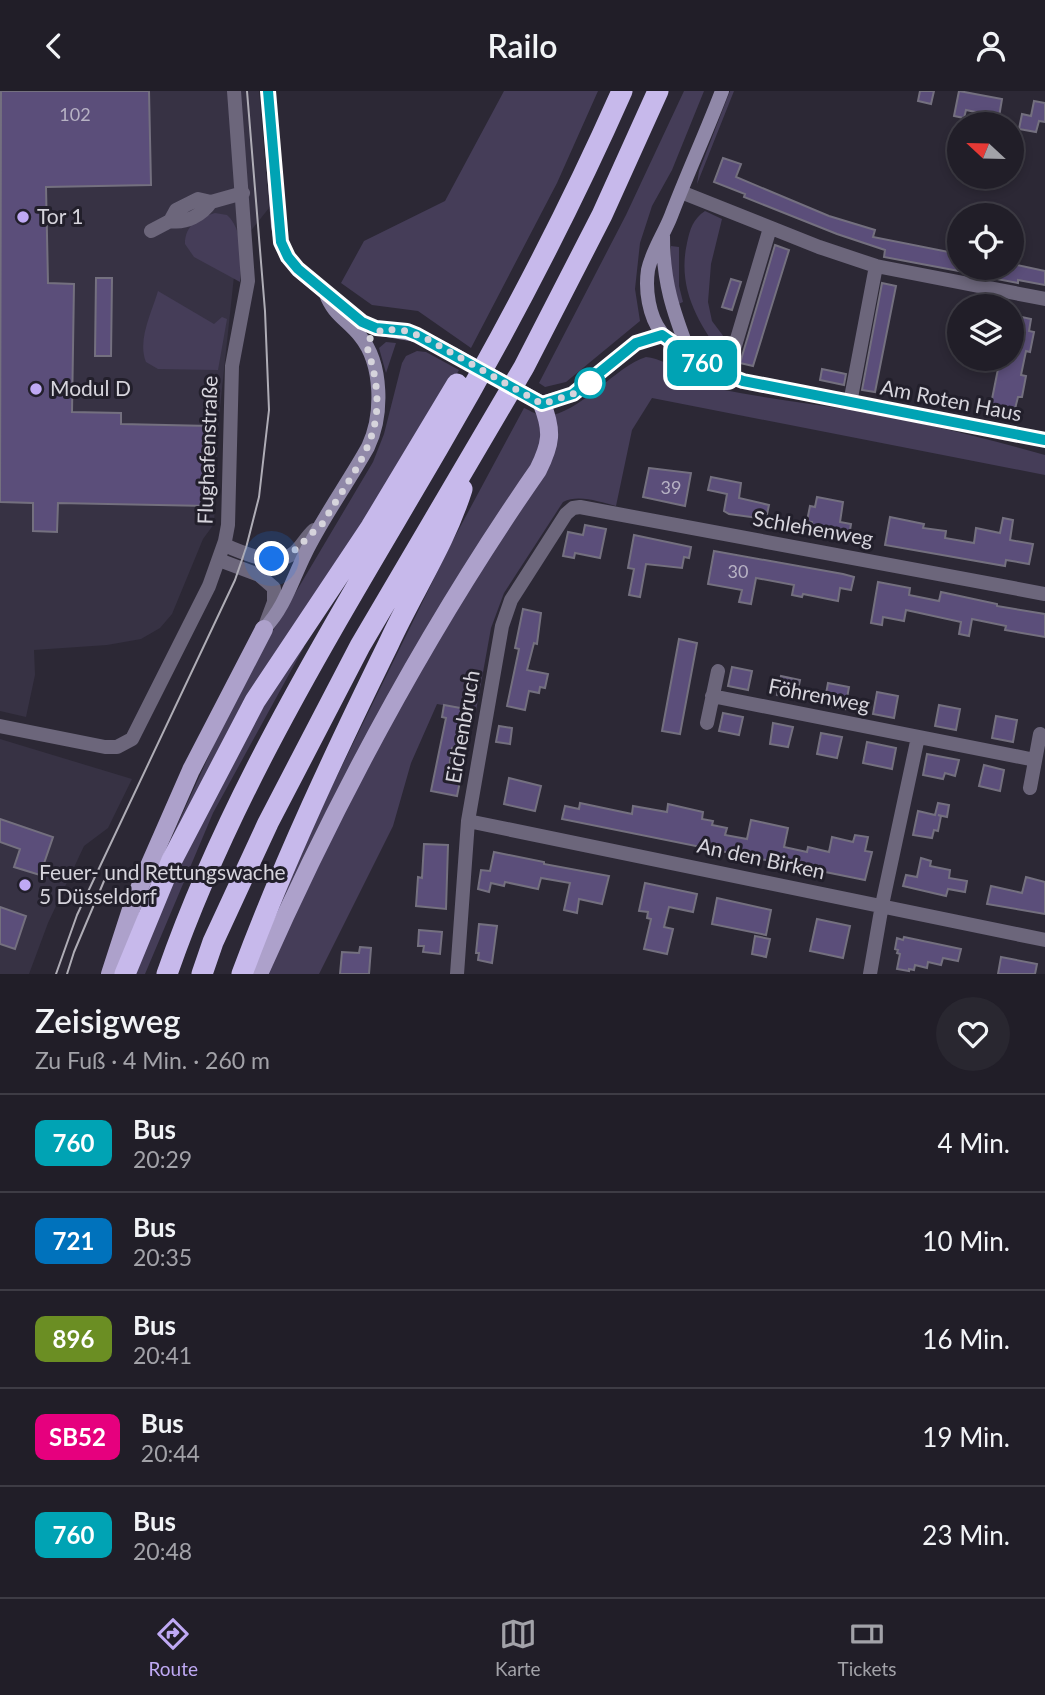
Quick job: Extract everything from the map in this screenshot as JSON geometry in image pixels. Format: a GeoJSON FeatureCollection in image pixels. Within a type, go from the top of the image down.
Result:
{"type":"FeatureCollection","features":[{"type":"Feature","properties":{"kind":"highway"},"geometry":{"type":"LineString","coordinates":[[167,974],[183,929],[240,802],[329,631],[438,447],[509,318],[589,166],[622,91]]}},
{"type":"Feature","properties":{"kind":"highway"},"geometry":{"type":"LineString","coordinates":[[202,974],[213,942],[268,824],[348,670],[524,367],[568,283],[657,91]]}},
{"type":"Feature","properties":{"kind":"highway"},"geometry":{"type":"LineString","coordinates":[[125,974],[172,860],[254,701],[371,527],[485,336],[509,318]]}},
{"type":"Feature","properties":{"kind":"highway"},"geometry":{"type":"LineString","coordinates":[[242,974],[274,893],[341,741],[453,517],[475,450]]}},
{"type":"Feature","properties":{"kind":"main road"},"geometry":{"type":"LineString","coordinates":[[259,974],[305,871],[358,767],[453,598],[538,470],[550,437],[542,404]]}},
{"type":"Feature","properties":{"kind":"main road"},"geometry":{"type":"LineString","coordinates":[[110,974],[134,900],[191,770],[264,629]]}},
{"type":"Feature","properties":{"kind":"street","name":"Flughafenstraße"},"geometry":{"type":"LineString","coordinates":[[0,726],[105,747],[117,747],[128,742],[141,726],[219,560],[228,525],[232,366],[248,281],[234,91]]}},
{"type":"Feature","properties":{"kind":"street"},"geometry":{"type":"LineString","coordinates":[[268,91],[281,242],[298,269],[362,322],[417,335],[542,404],[573,394],[636,343],[662,335],[652,314],[647,285],[652,254],[681,192],[722,91]]}},
{"type":"Feature","properties":{"kind":"street"},"geometry":{"type":"LineString","coordinates":[[681,192],[818,247],[876,266],[1045,299]]}},
{"type":"Feature","properties":{"kind":"street"},"geometry":{"type":"LineString","coordinates":[[151,231],[170,221],[179,223],[204,212],[211,202],[243,193]]}},
{"type":"Feature","properties":{"kind":"street"},"geometry":{"type":"LineString","coordinates":[[726,376],[770,228]]}},
{"type":"Feature","properties":{"kind":"street"},"geometry":{"type":"LineString","coordinates":[[663,233],[663,266],[671,307],[688,353]]}},
{"type":"Feature","properties":{"kind":"street","name":"Am Roten Haus"},"geometry":{"type":"LineString","coordinates":[[850,403],[876,266]]}},
{"type":"Feature","properties":{"kind":"street"},"geometry":{"type":"LineString","coordinates":[[264,629],[275,617],[291,590],[305,554],[374,434],[378,416],[378,390],[366,344],[332,309],[326,294]]}},
{"type":"Feature","properties":{"kind":"street"},"geometry":{"type":"LineString","coordinates":[[366,344],[383,329]]}},
{"type":"Feature","properties":{"kind":"street","name":"Am Roten Haus"},"geometry":{"type":"LineString","coordinates":[[662,335],[709,368],[756,385],[1045,440]]}},
{"type":"Feature","properties":{"kind":"street","name":"Schlehenweg"},"geometry":{"type":"LineString","coordinates":[[573,508],[1045,594]]}},
{"type":"Feature","properties":{"kind":"street","name":"Eichenbruch"},"geometry":{"type":"LineString","coordinates":[[457,974],[468,821],[497,652],[511,600],[566,514],[573,508]]}},
{"type":"Feature","properties":{"kind":"street"},"geometry":{"type":"LineString","coordinates":[[224,545],[262,558],[282,558],[297,550],[309,535],[321,526]]}},
{"type":"Feature","properties":{"kind":"street"},"geometry":{"type":"LineString","coordinates":[[219,560],[259,575],[274,588],[274,602],[264,629]]}},
{"type":"Feature","properties":{"kind":"street"},"geometry":{"type":"LineString","coordinates":[[707,723],[718,671]]}},
{"type":"Feature","properties":{"kind":"street","name":"Föhrenweg"},"geometry":{"type":"LineString","coordinates":[[712,696],[1035,760]]}},
{"type":"Feature","properties":{"kind":"street"},"geometry":{"type":"LineString","coordinates":[[1030,787],[1040,734]]}},
{"type":"Feature","properties":{"kind":"street"},"geometry":{"type":"LineString","coordinates":[[870,974],[918,737]]}},
{"type":"Feature","properties":{"kind":"street","name":"An den Birken"},"geometry":{"type":"LineString","coordinates":[[468,821],[1045,940]]}},
{"type":"Feature","properties":{"kind":"shaded area"},"geometry":{"type":"Polygon","coordinates":[[[0,91],[259,91],[269,208],[237,248],[219,417],[214,524],[203,539],[172,614],[160,628],[141,639],[107,645],[34,650],[35,675],[26,717],[0,711],[0,91]]]}},
{"type":"Feature","properties":{"kind":"shaded area"},"geometry":{"type":"Polygon","coordinates":[[[504,91],[598,91],[557,183],[471,348],[418,311],[372,305],[341,283],[364,241],[445,201],[504,91]]]}},
{"type":"Feature","properties":{"kind":"shaded area"},"geometry":{"type":"Polygon","coordinates":[[[684,91],[704,91],[672,170],[652,206],[640,243],[635,289],[640,321],[566,382],[545,387],[539,383],[626,215],[684,91]]]}},
{"type":"Feature","properties":{"kind":"shaded area"},"geometry":{"type":"Polygon","coordinates":[[[730,91],[734,91],[697,184],[699,171],[730,91]]]}},
{"type":"Feature","properties":{"kind":"shaded area"},"geometry":{"type":"Polygon","coordinates":[[[705,211],[722,219],[711,264],[708,302],[712,321],[724,337],[724,358],[698,318],[687,290],[685,275],[689,233],[695,221],[705,211]]]}},
{"type":"Feature","properties":{"kind":"shaded area"},"geometry":{"type":"Polygon","coordinates":[[[215,213],[227,215],[239,237],[240,282],[194,257],[185,244],[190,227],[203,217],[215,213]]]}},
{"type":"Feature","properties":{"kind":"shaded area"},"geometry":{"type":"Polygon","coordinates":[[[671,246],[679,247],[679,286],[683,302],[676,305],[671,279],[671,246]]]}},
{"type":"Feature","properties":{"kind":"shaded area"},"geometry":{"type":"Polygon","coordinates":[[[158,291],[214,324],[222,317],[227,319],[218,370],[158,369],[146,362],[144,335],[158,291]]]}},
{"type":"Feature","properties":{"kind":"shaded area"},"geometry":{"type":"Polygon","coordinates":[[[386,342],[396,343],[386,373],[379,348],[386,342]]]}},
{"type":"Feature","properties":{"kind":"shaded area"},"geometry":{"type":"Polygon","coordinates":[[[417,351],[426,352],[459,370],[142,910],[139,909],[222,727],[271,634],[373,462],[384,434],[402,363],[406,356],[417,351]]]}},
{"type":"Feature","properties":{"kind":"shaded area"},"geometry":{"type":"Polygon","coordinates":[[[646,357],[656,359],[719,389],[900,419],[1045,455],[1045,475],[652,398],[632,430],[616,506],[582,499],[563,502],[504,593],[491,628],[476,711],[437,704],[411,763],[393,826],[319,974],[251,974],[311,829],[452,542],[524,408],[540,415],[553,415],[566,410],[621,370],[646,357]]]}},
{"type":"Feature","properties":{"kind":"shaded area"},"geometry":{"type":"Polygon","coordinates":[[[301,643],[304,647],[213,813],[145,974],[134,974],[189,845],[247,734],[301,643]]]}},
{"type":"Feature","properties":{"kind":"shaded area"},"geometry":{"type":"Polygon","coordinates":[[[0,739],[132,779],[108,828],[84,846],[48,923],[29,974],[0,974],[0,739]]]}},
{"type":"Feature","properties":{"kind":"building"},"geometry":{"type":"Polygon","coordinates":[[[1,91],[149,91],[151,185],[46,187],[48,283],[74,284],[72,412],[121,413],[121,424],[210,426],[208,506],[58,503],[57,532],[33,531],[33,503],[0,502],[1,91]]]}},
{"type":"Feature","properties":{"kind":"building"},"geometry":{"type":"Polygon","coordinates":[[[920,91],[934,91],[931,104],[918,101],[920,91]]]}},
{"type":"Feature","properties":{"kind":"building"},"geometry":{"type":"Polygon","coordinates":[[[959,91],[1002,99],[1000,112],[955,112],[959,91]]]}},
{"type":"Feature","properties":{"kind":"building"},"geometry":{"type":"Polygon","coordinates":[[[1034,101],[1045,103],[1045,122],[1039,121],[1036,132],[1024,130],[1024,114],[1031,116],[1034,101]]]}},
{"type":"Feature","properties":{"kind":"building"},"geometry":{"type":"Polygon","coordinates":[[[723,158],[741,164],[736,177],[829,216],[875,230],[873,237],[947,252],[947,269],[884,257],[885,250],[837,234],[744,197],[745,194],[714,182],[723,158]]]}},
{"type":"Feature","properties":{"kind":"building"},"geometry":{"type":"Polygon","coordinates":[[[775,245],[789,250],[753,366],[740,363],[775,245]]]}},
{"type":"Feature","properties":{"kind":"building"},"geometry":{"type":"Polygon","coordinates":[[[1024,267],[1045,271],[1045,285],[1018,280],[1024,280],[1024,267]]]}},
{"type":"Feature","properties":{"kind":"building"},"geometry":{"type":"Polygon","coordinates":[[[96,278],[112,278],[111,356],[95,356],[96,278]]]}},
{"type":"Feature","properties":{"kind":"building"},"geometry":{"type":"Polygon","coordinates":[[[731,279],[741,282],[732,310],[722,307],[731,279]]]}},
{"type":"Feature","properties":{"kind":"building"},"geometry":{"type":"Polygon","coordinates":[[[882,283],[896,286],[875,392],[862,390],[882,283]]]}},
{"type":"Feature","properties":{"kind":"building"},"geometry":{"type":"Polygon","coordinates":[[[1024,318],[1031,319],[1029,331],[1034,332],[1030,352],[1026,351],[1024,361],[1024,318]]]}},
{"type":"Feature","properties":{"kind":"building"},"geometry":{"type":"Polygon","coordinates":[[[822,369],[846,374],[844,385],[820,380],[822,369]]]}},
{"type":"Feature","properties":{"kind":"building"},"geometry":{"type":"Polygon","coordinates":[[[998,371],[1022,371],[1021,375],[1026,376],[1022,397],[1018,397],[1015,409],[991,404],[998,371]]]}},
{"type":"Feature","properties":{"kind":"building"},"geometry":{"type":"Polygon","coordinates":[[[649,468],[691,473],[685,506],[643,497],[649,468]]]}},
{"type":"Feature","properties":{"kind":"building"},"geometry":{"type":"Polygon","coordinates":[[[711,477],[741,483],[739,498],[769,505],[766,519],[724,511],[727,494],[708,490],[711,477]]]}},
{"type":"Feature","properties":{"kind":"building"},"geometry":{"type":"Polygon","coordinates":[[[817,497],[843,502],[840,522],[851,524],[849,536],[811,529],[812,522],[807,521],[810,506],[815,507],[817,497]]]}},
{"type":"Feature","properties":{"kind":"building"},"geometry":{"type":"Polygon","coordinates":[[[890,517],[924,524],[923,528],[946,531],[945,538],[974,543],[976,528],[1000,533],[1003,518],[1013,520],[1010,540],[1033,544],[1029,564],[1006,560],[1005,566],[885,545],[890,517]]]}},
{"type":"Feature","properties":{"kind":"building"},"geometry":{"type":"Polygon","coordinates":[[[585,525],[606,529],[600,558],[575,553],[574,558],[563,556],[568,532],[583,535],[585,525]]]}},
{"type":"Feature","properties":{"kind":"building"},"geometry":{"type":"Polygon","coordinates":[[[634,535],[691,547],[689,558],[684,557],[682,568],[646,564],[640,597],[629,595],[634,569],[628,568],[634,535]]]}},
{"type":"Feature","properties":{"kind":"building"},"geometry":{"type":"Polygon","coordinates":[[[714,551],[854,577],[851,590],[840,588],[838,601],[803,594],[802,597],[792,595],[794,585],[756,578],[751,604],[739,602],[742,590],[708,584],[714,551]]]}},
{"type":"Feature","properties":{"kind":"building"},"geometry":{"type":"Polygon","coordinates":[[[878,582],[910,588],[909,595],[939,601],[941,592],[997,606],[1045,614],[1045,637],[1005,630],[1006,626],[972,619],[969,636],[959,634],[961,622],[906,610],[904,621],[883,617],[882,625],[871,623],[878,582]]]}},
{"type":"Feature","properties":{"kind":"building"},"geometry":{"type":"Polygon","coordinates":[[[523,609],[541,613],[537,644],[534,643],[527,670],[548,674],[545,688],[540,687],[539,693],[529,691],[525,710],[507,706],[519,649],[515,648],[523,609]]]}},
{"type":"Feature","properties":{"kind":"building"},"geometry":{"type":"Polygon","coordinates":[[[679,639],[697,643],[680,734],[662,731],[679,639]]]}},
{"type":"Feature","properties":{"kind":"building"},"geometry":{"type":"Polygon","coordinates":[[[732,667],[752,671],[748,690],[728,686],[732,667]]]}},
{"type":"Feature","properties":{"kind":"building"},"geometry":{"type":"Polygon","coordinates":[[[781,676],[800,680],[796,699],[777,695],[781,676]]]}},
{"type":"Feature","properties":{"kind":"building"},"geometry":{"type":"Polygon","coordinates":[[[828,683],[849,687],[845,709],[824,705],[828,683]]]}},
{"type":"Feature","properties":{"kind":"building"},"geometry":{"type":"Polygon","coordinates":[[[877,692],[898,696],[894,718],[873,714],[877,692]]]}},
{"type":"Feature","properties":{"kind":"building"},"geometry":{"type":"Polygon","coordinates":[[[444,705],[466,709],[463,724],[468,725],[463,750],[452,748],[449,768],[462,771],[457,796],[431,791],[446,718],[442,717],[444,705]]]}},
{"type":"Feature","properties":{"kind":"building"},"geometry":{"type":"Polygon","coordinates":[[[939,705],[960,709],[956,730],[935,726],[939,705]]]}},
{"type":"Feature","properties":{"kind":"building"},"geometry":{"type":"Polygon","coordinates":[[[723,713],[743,717],[739,735],[719,731],[723,713]]]}},
{"type":"Feature","properties":{"kind":"building"},"geometry":{"type":"Polygon","coordinates":[[[996,716],[1017,720],[1013,742],[992,738],[996,716]]]}},
{"type":"Feature","properties":{"kind":"building"},"geometry":{"type":"Polygon","coordinates":[[[773,723],[793,727],[788,747],[770,744],[773,723]]]}},
{"type":"Feature","properties":{"kind":"building"},"geometry":{"type":"Polygon","coordinates":[[[499,726],[512,728],[510,744],[496,742],[499,726]]]}},
{"type":"Feature","properties":{"kind":"building"},"geometry":{"type":"Polygon","coordinates":[[[821,733],[842,737],[837,758],[817,754],[821,733]]]}},
{"type":"Feature","properties":{"kind":"building"},"geometry":{"type":"Polygon","coordinates":[[[867,742],[896,748],[892,769],[863,763],[867,742]]]}},
{"type":"Feature","properties":{"kind":"building"},"geometry":{"type":"Polygon","coordinates":[[[927,754],[959,760],[955,776],[945,773],[943,779],[923,775],[927,754]]]}},
{"type":"Feature","properties":{"kind":"building"},"geometry":{"type":"Polygon","coordinates":[[[984,765],[1004,770],[1000,791],[979,786],[984,765]]]}},
{"type":"Feature","properties":{"kind":"building"},"geometry":{"type":"Polygon","coordinates":[[[509,778],[541,786],[535,811],[504,804],[509,778]]]}},
{"type":"Feature","properties":{"kind":"building"},"geometry":{"type":"Polygon","coordinates":[[[580,803],[632,814],[633,806],[667,812],[668,804],[703,812],[702,819],[713,821],[712,825],[727,828],[725,835],[747,839],[751,820],[765,823],[788,828],[784,847],[807,852],[808,847],[829,852],[832,837],[853,842],[855,835],[868,837],[865,851],[872,852],[865,880],[562,819],[565,806],[579,809],[580,803]]]}},
{"type":"Feature","properties":{"kind":"building"},"geometry":{"type":"Polygon","coordinates":[[[938,803],[949,805],[947,817],[938,815],[941,816],[938,831],[934,830],[932,838],[913,835],[918,811],[935,815],[938,803]]]}},
{"type":"Feature","properties":{"kind":"building"},"geometry":{"type":"Polygon","coordinates":[[[0,819],[53,837],[40,875],[14,867],[20,849],[0,842],[0,819]]]}},
{"type":"Feature","properties":{"kind":"building"},"geometry":{"type":"Polygon","coordinates":[[[424,844],[448,845],[446,909],[416,906],[418,877],[422,878],[424,844]]]}},
{"type":"Feature","properties":{"kind":"building"},"geometry":{"type":"Polygon","coordinates":[[[494,852],[609,876],[602,904],[579,899],[577,913],[564,910],[570,883],[541,878],[538,889],[505,882],[504,886],[491,883],[489,892],[478,889],[481,870],[490,871],[494,852]]]}},
{"type":"Feature","properties":{"kind":"building"},"geometry":{"type":"Polygon","coordinates":[[[921,858],[931,861],[930,866],[950,870],[949,878],[967,881],[965,892],[948,889],[946,896],[903,886],[906,875],[917,877],[921,858]]]}},
{"type":"Feature","properties":{"kind":"building"},"geometry":{"type":"Polygon","coordinates":[[[1026,877],[1045,882],[1045,914],[987,904],[991,886],[1022,893],[1026,877]]]}},
{"type":"Feature","properties":{"kind":"building"},"geometry":{"type":"Polygon","coordinates":[[[645,883],[697,894],[693,912],[669,907],[664,927],[673,929],[667,954],[644,949],[651,919],[647,918],[648,912],[639,911],[645,883]]]}},
{"type":"Feature","properties":{"kind":"building"},"geometry":{"type":"Polygon","coordinates":[[[717,898],[771,910],[766,935],[712,924],[717,898]]]}},
{"type":"Feature","properties":{"kind":"building"},"geometry":{"type":"Polygon","coordinates":[[[0,907],[26,916],[15,949],[0,944],[0,907]]]}},
{"type":"Feature","properties":{"kind":"building"},"geometry":{"type":"Polygon","coordinates":[[[817,919],[850,926],[843,958],[810,951],[817,919]]]}},
{"type":"Feature","properties":{"kind":"building"},"geometry":{"type":"Polygon","coordinates":[[[479,924],[497,926],[492,963],[478,960],[479,953],[476,953],[479,924]]]}},
{"type":"Feature","properties":{"kind":"building"},"geometry":{"type":"Polygon","coordinates":[[[419,930],[442,932],[440,954],[423,952],[424,946],[418,946],[419,930]]]}},
{"type":"Feature","properties":{"kind":"building"},"geometry":{"type":"Polygon","coordinates":[[[755,936],[770,939],[766,957],[752,954],[755,936]]]}},
{"type":"Feature","properties":{"kind":"building"},"geometry":{"type":"Polygon","coordinates":[[[904,937],[961,949],[958,961],[943,958],[941,965],[928,962],[927,968],[915,965],[914,970],[897,969],[900,954],[895,949],[897,938],[903,940],[904,937]]]}},
{"type":"Feature","properties":{"kind":"building"},"geometry":{"type":"Polygon","coordinates":[[[360,947],[371,948],[369,974],[340,974],[342,952],[359,953],[360,947]]]}},
{"type":"Feature","properties":{"kind":"building"},"geometry":{"type":"Polygon","coordinates":[[[1001,957],[1037,964],[1035,974],[998,974],[1001,957]]]}},
{"type":"Feature","properties":{"kind":"tram line"},"geometry":{"type":"LineString","coordinates":[[56,974],[77,915],[235,580],[259,497],[269,410],[265,311],[247,91]]}},
{"type":"Feature","properties":{"kind":"tram line"},"geometry":{"type":"LineString","coordinates":[[67,974],[104,881]]}},
{"type":"Feature","properties":{"kind":"bus line","name":"760"},"geometry":{"type":"LineString","coordinates":[[268,91],[278,226],[281,242],[298,269],[369,326],[407,331],[429,340],[542,404],[573,394],[636,343],[662,335],[709,368],[756,385],[1045,440]]}},
{"type":"Feature","properties":{"kind":"place","name":"Tor 1"},"geometry":{"type":"Point","coordinates":[23,217]}},
{"type":"Feature","properties":{"kind":"place","name":"Modul D"},"geometry":{"type":"Point","coordinates":[36,389]}},
{"type":"Feature","properties":{"kind":"place","name":"Feuer- und Rettungswache 5 Düsseldorf"},"geometry":{"type":"Point","coordinates":[25,885]}},
{"type":"Feature","properties":{"kind":"route"},"geometry":{"type":"LineString","coordinates":[[272,559],[292,555],[312,532],[321,526],[374,434],[378,416],[378,390],[366,344],[376,332],[383,329],[407,331],[429,340],[542,404],[573,394],[590,383]]}}]}
